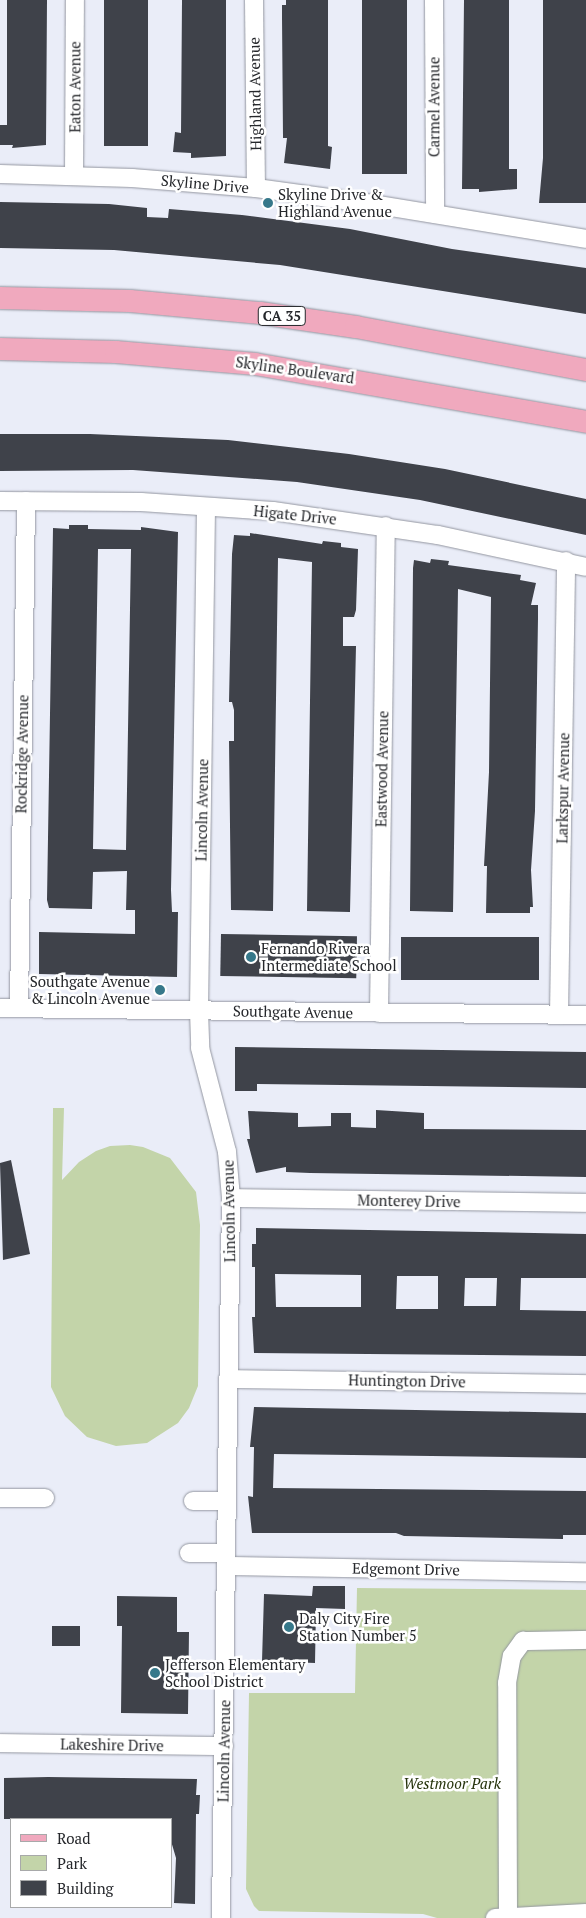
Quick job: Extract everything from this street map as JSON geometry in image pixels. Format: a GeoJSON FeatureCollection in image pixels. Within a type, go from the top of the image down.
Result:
{"type":"FeatureCollection","features":[{"type":"Feature","properties":{"kind":"main road","name":"CA 35"},"geometry":{"type":"LineString","coordinates":[[0,298],[130,301],[260,313],[373,330],[586,370]]}},
{"type":"Feature","properties":{"kind":"main road","name":"Skyline Boulevard"},"geometry":{"type":"LineString","coordinates":[[0,349],[116,352],[273,366],[586,422]]}},
{"type":"Feature","properties":{"kind":"street","name":"Eaton Avenue"},"geometry":{"type":"LineString","coordinates":[[74,175],[75,0]]}},
{"type":"Feature","properties":{"kind":"street","name":"Highland Avenue"},"geometry":{"type":"LineString","coordinates":[[254,0],[256,188]]}},
{"type":"Feature","properties":{"kind":"street","name":"Carmel Avenue"},"geometry":{"type":"LineString","coordinates":[[434,0],[435,214]]}},
{"type":"Feature","properties":{"kind":"street","name":"Skyline Drive"},"geometry":{"type":"LineString","coordinates":[[0,174],[74,175],[256,188],[435,214],[586,239]]}},
{"type":"Feature","properties":{"kind":"street","name":"Higate Drive"},"geometry":{"type":"LineString","coordinates":[[0,501],[141,502],[206,508],[273,511],[386,526],[566,561],[586,567]]}},
{"type":"Feature","properties":{"kind":"street","name":"Rockridge Avenue"},"geometry":{"type":"LineString","coordinates":[[18,1008],[26,501]]}},
{"type":"Feature","properties":{"kind":"street","name":"Lincoln Avenue"},"geometry":{"type":"LineString","coordinates":[[206,508],[199,1011],[202,1056],[227,1152],[231,1198],[221,1918]]}},
{"type":"Feature","properties":{"kind":"street","name":"Eastwood Avenue"},"geometry":{"type":"LineString","coordinates":[[379,1013],[386,526]]}},
{"type":"Feature","properties":{"kind":"street","name":"Larkspur Avenue"},"geometry":{"type":"LineString","coordinates":[[559,1015],[566,561]]}},
{"type":"Feature","properties":{"kind":"street","name":"Southgate Avenue"},"geometry":{"type":"LineString","coordinates":[[0,1008],[586,1015]]}},
{"type":"Feature","properties":{"kind":"street","name":"Monterey Drive"},"geometry":{"type":"LineString","coordinates":[[231,1198],[586,1203]]}},
{"type":"Feature","properties":{"kind":"street","name":"Huntington Drive"},"geometry":{"type":"LineString","coordinates":[[228,1379],[586,1384]]}},
{"type":"Feature","properties":{"kind":"street"},"geometry":{"type":"LineString","coordinates":[[4,1496],[45,1498]]}},
{"type":"Feature","properties":{"kind":"street"},"geometry":{"type":"LineString","coordinates":[[193,1501],[227,1501]]}},
{"type":"Feature","properties":{"kind":"street","name":"Edgemont Drive"},"geometry":{"type":"LineString","coordinates":[[189,1553],[226,1560],[586,1572]]}},
{"type":"Feature","properties":{"kind":"street"},"geometry":{"type":"LineString","coordinates":[[586,1640],[523,1641],[512,1656],[507,1683],[502,1917],[586,1913]]}},
{"type":"Feature","properties":{"kind":"street","name":"Lakeshire Drive"},"geometry":{"type":"LineString","coordinates":[[0,1743],[224,1746]]}},
{"type":"Feature","properties":{"kind":"green space"},"geometry":{"type":"Polygon","coordinates":[[[53,1108],[64,1108],[62,1180],[79,1162],[96,1151],[110,1146],[130,1145],[143,1147],[170,1158],[196,1192],[200,1225],[198,1386],[189,1408],[178,1423],[147,1443],[116,1446],[87,1437],[65,1416],[51,1387],[53,1108]]]}},
{"type":"Feature","properties":{"kind":"green space","name":"Westmoor Park"},"geometry":{"type":"Polygon","coordinates":[[[357,1588],[586,1590],[586,1918],[437,1918],[423,1914],[259,1911],[254,1906],[246,1889],[249,1693],[355,1693],[357,1588]]]}},
{"type":"Feature","properties":{"kind":"building"},"geometry":{"type":"Polygon","coordinates":[[[7,0],[47,0],[46,145],[12,148],[13,145],[0,145],[0,125],[7,125],[7,0]]]}},
{"type":"Feature","properties":{"kind":"building"},"geometry":{"type":"Polygon","coordinates":[[[104,0],[148,0],[148,146],[104,146],[104,0]]]}},
{"type":"Feature","properties":{"kind":"building"},"geometry":{"type":"Polygon","coordinates":[[[182,0],[226,0],[226,156],[191,158],[191,153],[173,152],[175,132],[181,133],[182,0]]]}},
{"type":"Feature","properties":{"kind":"building"},"geometry":{"type":"Polygon","coordinates":[[[286,0],[328,0],[328,146],[332,147],[330,169],[284,163],[287,138],[283,138],[282,5],[286,5],[286,0]]]}},
{"type":"Feature","properties":{"kind":"building"},"geometry":{"type":"Polygon","coordinates":[[[362,0],[407,0],[407,174],[362,174],[362,0]]]}},
{"type":"Feature","properties":{"kind":"building"},"geometry":{"type":"Polygon","coordinates":[[[464,0],[509,0],[509,169],[517,169],[517,189],[479,192],[479,189],[462,189],[464,0]]]}},
{"type":"Feature","properties":{"kind":"building"},"geometry":{"type":"Polygon","coordinates":[[[543,0],[586,0],[586,203],[539,203],[543,158],[543,0]]]}},
{"type":"Feature","properties":{"kind":"building"},"geometry":{"type":"Polygon","coordinates":[[[0,202],[109,204],[147,208],[147,217],[168,218],[169,209],[242,215],[350,229],[452,249],[586,268],[586,314],[280,265],[114,250],[0,248],[0,202]]]}},
{"type":"Feature","properties":{"kind":"building"},"geometry":{"type":"Polygon","coordinates":[[[0,434],[90,434],[228,440],[349,454],[445,469],[586,499],[586,535],[420,500],[297,482],[133,470],[0,471],[0,434]]]}},
{"type":"Feature","properties":{"kind":"building"},"geometry":{"type":"Polygon","coordinates":[[[69,525],[88,525],[88,529],[141,530],[141,527],[178,532],[171,890],[172,912],[178,912],[177,977],[39,974],[39,932],[135,934],[135,910],[126,910],[127,871],[93,872],[92,909],[49,908],[47,900],[53,528],[69,529],[69,525]],[[98,549],[93,849],[126,850],[131,549],[98,549]]]}},
{"type":"Feature","properties":{"kind":"building"},"geometry":{"type":"Polygon","coordinates":[[[250,533],[322,544],[323,541],[341,543],[341,547],[358,549],[356,610],[354,617],[343,617],[343,646],[356,646],[350,912],[307,911],[312,562],[278,558],[273,911],[231,910],[229,741],[234,741],[234,710],[232,702],[229,702],[232,554],[234,535],[250,536],[250,533]]]}},
{"type":"Feature","properties":{"kind":"building"},"geometry":{"type":"Polygon","coordinates":[[[431,559],[449,561],[448,565],[521,575],[520,580],[536,583],[531,605],[538,605],[538,618],[535,811],[531,870],[533,907],[530,907],[530,913],[486,913],[487,866],[484,866],[489,772],[491,597],[458,589],[453,912],[410,911],[413,568],[414,560],[430,563],[431,559]]]}},
{"type":"Feature","properties":{"kind":"building"},"geometry":{"type":"Polygon","coordinates":[[[221,934],[357,936],[356,978],[220,976],[221,934]]]}},
{"type":"Feature","properties":{"kind":"building"},"geometry":{"type":"Polygon","coordinates":[[[401,937],[539,937],[539,980],[401,980],[401,937]]]}},
{"type":"Feature","properties":{"kind":"building"},"geometry":{"type":"Polygon","coordinates":[[[235,1047],[586,1052],[586,1088],[257,1084],[257,1091],[235,1091],[235,1047]]]}},
{"type":"Feature","properties":{"kind":"building"},"geometry":{"type":"Polygon","coordinates":[[[376,1110],[424,1113],[424,1129],[586,1130],[586,1177],[310,1173],[286,1172],[286,1167],[256,1173],[247,1139],[250,1139],[248,1111],[298,1113],[298,1127],[331,1126],[331,1113],[351,1113],[351,1127],[376,1128],[376,1110]]]}},
{"type":"Feature","properties":{"kind":"building"},"geometry":{"type":"Polygon","coordinates":[[[11,1160],[30,1254],[3,1260],[0,1163],[11,1160]]]}},
{"type":"Feature","properties":{"kind":"building"},"geometry":{"type":"Polygon","coordinates":[[[256,1228],[586,1234],[586,1278],[521,1278],[520,1310],[586,1311],[586,1356],[254,1353],[252,1317],[255,1317],[255,1267],[252,1267],[252,1244],[256,1244],[256,1228]],[[275,1274],[276,1307],[361,1307],[361,1275],[275,1274]],[[397,1276],[396,1309],[438,1309],[438,1276],[397,1276]],[[465,1278],[464,1306],[496,1306],[497,1278],[465,1278]]]}},
{"type":"Feature","properties":{"kind":"building"},"geometry":{"type":"Polygon","coordinates":[[[254,1407],[586,1413],[586,1458],[274,1454],[273,1488],[586,1491],[586,1535],[563,1535],[563,1539],[404,1536],[396,1533],[252,1533],[248,1496],[253,1497],[254,1447],[250,1447],[254,1407]]]}},
{"type":"Feature","properties":{"kind":"building","name":"Daly City Fire Station Number 5"},"geometry":{"type":"Polygon","coordinates":[[[313,1586],[345,1586],[345,1609],[316,1608],[315,1663],[262,1661],[264,1594],[312,1596],[313,1586]]]}},
{"type":"Feature","properties":{"kind":"building","name":"Jefferson Elementary School District"},"geometry":{"type":"Polygon","coordinates":[[[117,1596],[177,1597],[177,1632],[189,1632],[188,1714],[121,1713],[122,1626],[117,1626],[117,1596]]]}},
{"type":"Feature","properties":{"kind":"building"},"geometry":{"type":"Polygon","coordinates":[[[52,1626],[80,1626],[80,1646],[52,1646],[52,1626]]]}},
{"type":"Feature","properties":{"kind":"building"},"geometry":{"type":"Polygon","coordinates":[[[4,1778],[197,1779],[196,1795],[200,1795],[199,1814],[196,1814],[195,1904],[174,1903],[176,1858],[172,1844],[172,1818],[4,1819],[4,1778]]]}},
{"type":"Feature","properties":{"kind":"place","name":"Skyline Drive & Highland Avenue"},"geometry":{"type":"Point","coordinates":[268,203]}},
{"type":"Feature","properties":{"kind":"place","name":"Fernando Rivera Intermediate School"},"geometry":{"type":"Point","coordinates":[251,957]}},
{"type":"Feature","properties":{"kind":"place","name":"Southgate Avenue & Lincoln Avenue"},"geometry":{"type":"Point","coordinates":[160,990]}},
{"type":"Feature","properties":{"kind":"place","name":"Daly City Fire Station Number 5"},"geometry":{"type":"Point","coordinates":[289,1627]}},
{"type":"Feature","properties":{"kind":"place","name":"Jefferson Elementary School District"},"geometry":{"type":"Point","coordinates":[155,1673]}}]}
